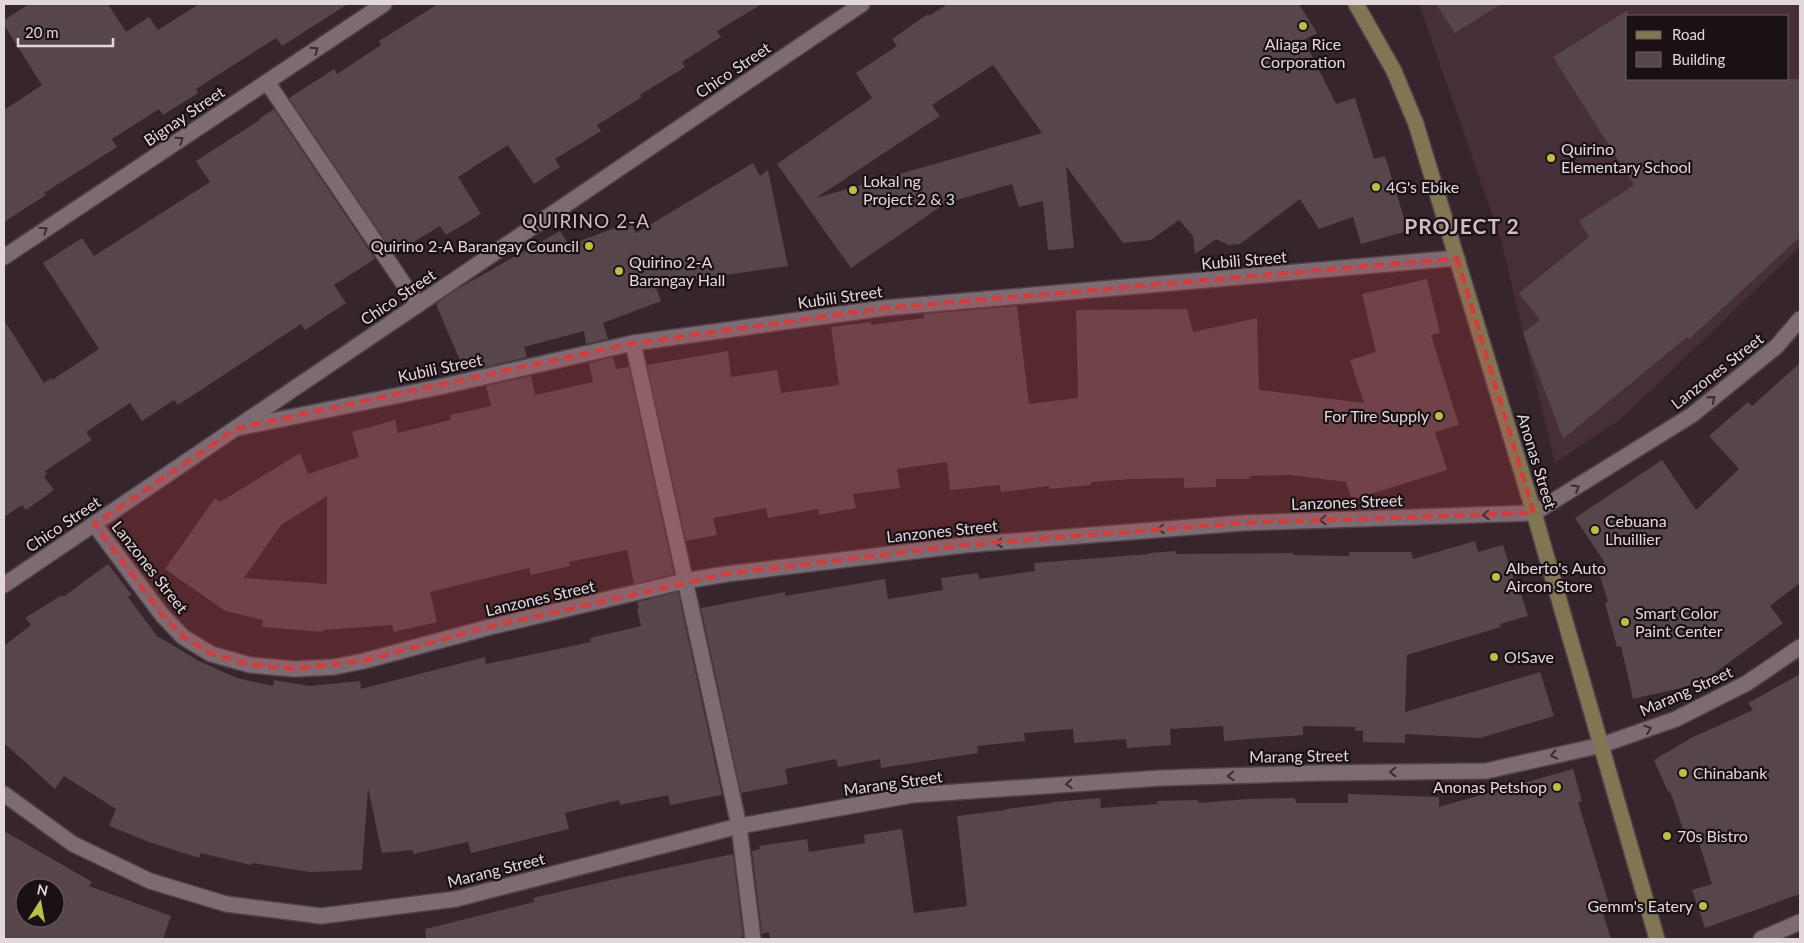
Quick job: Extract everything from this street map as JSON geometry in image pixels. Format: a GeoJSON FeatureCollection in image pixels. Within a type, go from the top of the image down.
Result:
{"type":"FeatureCollection","features":[{"type":"Feature","properties":{"kind":"main road","name":"Anonas Street"},"geometry":{"type":"LineString","coordinates":[[1356,4],[1394,71],[1416,124],[1534,513],[1657,939]]}},
{"type":"Feature","properties":{"kind":"street","name":"Bignay Street"},"geometry":{"type":"LineString","coordinates":[[4,257],[384,4]]}},
{"type":"Feature","properties":{"kind":"street","name":"Chico Street"},"geometry":{"type":"LineString","coordinates":[[4,586],[862,4]]}},
{"type":"Feature","properties":{"kind":"street"},"geometry":{"type":"LineString","coordinates":[[268,82],[418,304]]}},
{"type":"Feature","properties":{"kind":"street","name":"Kubili Street"},"geometry":{"type":"LineString","coordinates":[[237,428],[439,387],[633,342],[884,308],[1457,258]]}},
{"type":"Feature","properties":{"kind":"street","name":"Lanzones Street"},"geometry":{"type":"LineString","coordinates":[[94,524],[162,615],[183,637],[210,654],[259,666],[294,669],[334,667],[364,661],[490,627],[727,574],[966,545],[1243,523],[1534,513],[1692,415],[1777,346],[1800,319]]}},
{"type":"Feature","properties":{"kind":"street"},"geometry":{"type":"LineString","coordinates":[[633,342],[739,826],[753,939]]}},
{"type":"Feature","properties":{"kind":"street","name":"Marang Street"},"geometry":{"type":"LineString","coordinates":[[4,794],[73,844],[150,881],[226,904],[321,916],[456,899],[739,826],[921,794],[1161,778],[1319,773],[1486,771],[1602,745],[1676,719],[1747,683],[1800,647]]}},
{"type":"Feature","properties":{"kind":"street"},"geometry":{"type":"LineString","coordinates":[[1762,939],[1800,922]]}},
{"type":"Feature","properties":{"kind":"highlighted area"},"geometry":{"type":"Polygon","coordinates":[[[1457,258],[1534,513],[1243,523],[965,545],[727,574],[490,627],[364,661],[294,669],[250,665],[211,654],[183,637],[162,615],[94,524],[237,428],[633,343],[884,308],[1457,258]]]}},
{"type":"Feature","properties":{"kind":"shaded area"},"geometry":{"type":"Polygon","coordinates":[[[1419,4],[1800,4],[1800,247],[1622,418],[1555,463],[1500,237],[1419,4]]]}},
{"type":"Feature","properties":{"kind":"building"},"geometry":{"type":"Polygon","coordinates":[[[29,4],[108,4],[126,32],[149,17],[158,30],[199,4],[348,4],[282,46],[276,38],[196,89],[198,93],[163,115],[159,109],[112,139],[117,147],[44,193],[46,195],[4,222],[4,110],[42,85],[4,25],[4,20],[29,4]]]}},
{"type":"Feature","properties":{"kind":"building"},"geometry":{"type":"Polygon","coordinates":[[[438,4],[762,4],[717,31],[721,37],[682,62],[685,67],[597,125],[601,131],[555,159],[560,167],[534,184],[508,145],[458,177],[481,214],[446,235],[440,226],[397,252],[394,247],[391,249],[289,98],[334,69],[337,74],[381,45],[379,41],[438,4]]]}},
{"type":"Feature","properties":{"kind":"building"},"geometry":{"type":"Polygon","coordinates":[[[948,4],[1299,4],[1317,33],[1304,40],[1336,104],[1355,98],[1374,159],[1385,156],[1408,231],[1361,244],[1353,217],[1319,229],[1300,199],[1240,244],[1228,245],[1216,239],[1195,254],[1193,236],[1179,220],[1151,240],[1123,243],[1066,166],[1074,248],[1048,250],[1043,201],[1019,207],[1012,184],[946,203],[851,268],[777,164],[872,98],[856,73],[897,46],[892,39],[928,14],[929,16],[948,4]],[[993,65],[932,105],[940,116],[816,198],[1042,133],[993,65]]]}},
{"type":"Feature","properties":{"kind":"building"},"geometry":{"type":"Polygon","coordinates":[[[1436,4],[1501,4],[1455,33],[1436,4]]]}},
{"type":"Feature","properties":{"kind":"building"},"geometry":{"type":"Polygon","coordinates":[[[1628,10],[1628,15],[1626,15],[1626,80],[1800,79],[1800,237],[1689,339],[1687,337],[1563,439],[1523,333],[1540,320],[1519,293],[1589,237],[1579,221],[1634,185],[1553,57],[1628,10]]]}},
{"type":"Feature","properties":{"kind":"building"},"geometry":{"type":"Polygon","coordinates":[[[274,109],[375,259],[334,285],[346,303],[305,330],[301,324],[178,405],[174,400],[142,421],[130,403],[86,432],[92,440],[45,471],[47,474],[44,477],[54,490],[26,510],[22,505],[4,517],[4,320],[44,383],[51,378],[52,380],[99,349],[43,263],[82,238],[94,256],[210,182],[196,161],[274,109]]]}},
{"type":"Feature","properties":{"kind":"building"},"geometry":{"type":"Polygon","coordinates":[[[753,163],[760,176],[768,170],[788,266],[655,285],[661,301],[603,323],[608,339],[586,344],[584,331],[524,347],[527,357],[482,368],[480,358],[461,363],[436,304],[454,291],[560,231],[569,245],[631,222],[636,233],[753,163]]]}},
{"type":"Feature","properties":{"kind":"building"},"geometry":{"type":"Polygon","coordinates":[[[1427,279],[1440,333],[1431,335],[1459,425],[1435,432],[1447,470],[1352,500],[1346,482],[1290,475],[1249,476],[1249,479],[1216,479],[1216,487],[1184,488],[1184,478],[1091,482],[1091,485],[1049,489],[1049,486],[1001,492],[1000,485],[950,490],[947,462],[897,469],[900,488],[853,494],[856,508],[819,515],[818,509],[768,518],[766,508],[713,518],[717,535],[686,541],[647,365],[728,351],[731,377],[777,370],[781,393],[839,385],[831,327],[871,322],[871,325],[924,318],[924,314],[1017,306],[1029,404],[1078,398],[1076,310],[1187,309],[1193,332],[1257,318],[1259,390],[1364,403],[1350,360],[1376,352],[1362,294],[1427,279]]]}},
{"type":"Feature","properties":{"kind":"building"},"geometry":{"type":"Polygon","coordinates":[[[613,357],[616,369],[629,367],[674,574],[634,584],[627,550],[569,562],[570,566],[531,575],[529,568],[430,592],[437,622],[394,632],[392,625],[323,630],[323,632],[262,627],[263,620],[225,611],[165,569],[215,498],[220,502],[300,453],[308,474],[359,457],[352,432],[395,420],[398,433],[451,420],[450,415],[491,406],[486,386],[531,376],[535,395],[593,382],[589,363],[613,357]],[[327,496],[281,525],[244,578],[327,584],[327,496]]]}},
{"type":"Feature","properties":{"kind":"building"},"geometry":{"type":"Polygon","coordinates":[[[1800,363],[1800,583],[1770,606],[1783,623],[1708,678],[1685,687],[1633,699],[1621,646],[1617,647],[1605,603],[1608,602],[1597,566],[1605,563],[1575,518],[1662,460],[1696,510],[1739,469],[1709,436],[1748,402],[1752,406],[1800,363]]]}},
{"type":"Feature","properties":{"kind":"building"},"geometry":{"type":"Polygon","coordinates":[[[1475,541],[1478,552],[1503,545],[1516,587],[1519,587],[1528,616],[1500,624],[1501,627],[1407,655],[1405,712],[1540,672],[1554,716],[1480,738],[1405,734],[1405,743],[1363,742],[1363,731],[1355,731],[1357,727],[1303,726],[1303,735],[1224,741],[1223,726],[1170,729],[1171,745],[1127,748],[1126,739],[1074,743],[1073,729],[1024,733],[1025,741],[977,746],[978,753],[881,768],[880,759],[838,767],[836,759],[785,769],[788,784],[741,793],[701,608],[785,592],[785,596],[885,579],[888,599],[943,590],[941,578],[978,573],[979,579],[1035,571],[1034,563],[1149,553],[1176,551],[1176,554],[1293,553],[1293,555],[1349,556],[1349,552],[1411,552],[1413,559],[1475,541]]]}},
{"type":"Feature","properties":{"kind":"building"},"geometry":{"type":"Polygon","coordinates":[[[108,564],[131,594],[128,597],[157,636],[199,661],[237,678],[273,686],[274,680],[310,686],[360,681],[361,689],[485,657],[486,664],[591,642],[590,638],[641,626],[637,602],[678,592],[722,795],[670,805],[668,795],[620,805],[619,800],[565,813],[569,829],[471,853],[468,842],[413,854],[413,850],[382,853],[368,788],[362,870],[310,872],[252,863],[251,865],[201,853],[199,858],[149,842],[109,826],[116,809],[64,776],[55,789],[4,743],[4,646],[31,625],[25,618],[62,595],[63,597],[108,564]]]}},
{"type":"Feature","properties":{"kind":"building"},"geometry":{"type":"Polygon","coordinates":[[[1800,674],[1800,894],[1705,928],[1692,890],[1712,884],[1696,834],[1686,838],[1670,791],[1668,792],[1654,760],[1691,738],[1753,710],[1748,703],[1800,674]]]}},
{"type":"Feature","properties":{"kind":"building"},"geometry":{"type":"Polygon","coordinates":[[[1573,769],[1582,801],[1578,802],[1610,907],[1602,910],[1611,939],[770,939],[769,932],[762,934],[752,851],[760,849],[759,846],[807,839],[809,852],[865,843],[864,835],[902,829],[914,913],[967,906],[957,816],[1053,802],[1100,798],[1101,808],[1157,804],[1157,801],[1198,800],[1198,803],[1295,798],[1296,803],[1348,803],[1348,794],[1439,797],[1439,807],[1573,769]]]}},
{"type":"Feature","properties":{"kind":"building"},"geometry":{"type":"Polygon","coordinates":[[[4,831],[92,882],[89,886],[171,916],[163,939],[4,939],[4,831]]]}},
{"type":"Feature","properties":{"kind":"building"},"geometry":{"type":"Polygon","coordinates":[[[733,854],[743,937],[733,939],[426,939],[425,929],[534,902],[533,898],[733,854]]]}},
{"type":"Feature","properties":{"kind":"place","name":"Aliaga Rice Corporation"},"geometry":{"type":"Point","coordinates":[1303,26]}},
{"type":"Feature","properties":{"kind":"place","name":"Quirino Elementary School"},"geometry":{"type":"Point","coordinates":[1551,158]}},
{"type":"Feature","properties":{"kind":"place","name":"4G's Ebike"},"geometry":{"type":"Point","coordinates":[1376,187]}},
{"type":"Feature","properties":{"kind":"place","name":"Lokal ng Project 2 & 3"},"geometry":{"type":"Point","coordinates":[853,190]}},
{"type":"Feature","properties":{"kind":"place","name":"Quirino 2-A Barangay Council"},"geometry":{"type":"Point","coordinates":[589,246]}},
{"type":"Feature","properties":{"kind":"place","name":"Quirino 2-A Barangay Hall"},"geometry":{"type":"Point","coordinates":[619,271]}},
{"type":"Feature","properties":{"kind":"place","name":"For Tire Supply"},"geometry":{"type":"Point","coordinates":[1439,416]}},
{"type":"Feature","properties":{"kind":"place","name":"Cebuana Lhuillier"},"geometry":{"type":"Point","coordinates":[1595,530]}},
{"type":"Feature","properties":{"kind":"place","name":"Alberto's Auto Aircon Store"},"geometry":{"type":"Point","coordinates":[1496,577]}},
{"type":"Feature","properties":{"kind":"place","name":"Smart Color Paint Center"},"geometry":{"type":"Point","coordinates":[1625,622]}},
{"type":"Feature","properties":{"kind":"place","name":"O!Save"},"geometry":{"type":"Point","coordinates":[1494,657]}},
{"type":"Feature","properties":{"kind":"place","name":"Chinabank"},"geometry":{"type":"Point","coordinates":[1683,773]}},
{"type":"Feature","properties":{"kind":"place","name":"Anonas Petshop"},"geometry":{"type":"Point","coordinates":[1557,787]}},
{"type":"Feature","properties":{"kind":"place","name":"70s Bistro"},"geometry":{"type":"Point","coordinates":[1667,836]}},
{"type":"Feature","properties":{"kind":"place","name":"Gemm's Eatery"},"geometry":{"type":"Point","coordinates":[1703,906]}},
{"type":"Feature","properties":{"kind":"district","name":"QUIRINO 2-A"},"geometry":{"type":"Point","coordinates":[586,221]}},
{"type":"Feature","properties":{"kind":"district","name":"PROJECT 2"},"geometry":{"type":"Point","coordinates":[1462,227]}}]}
